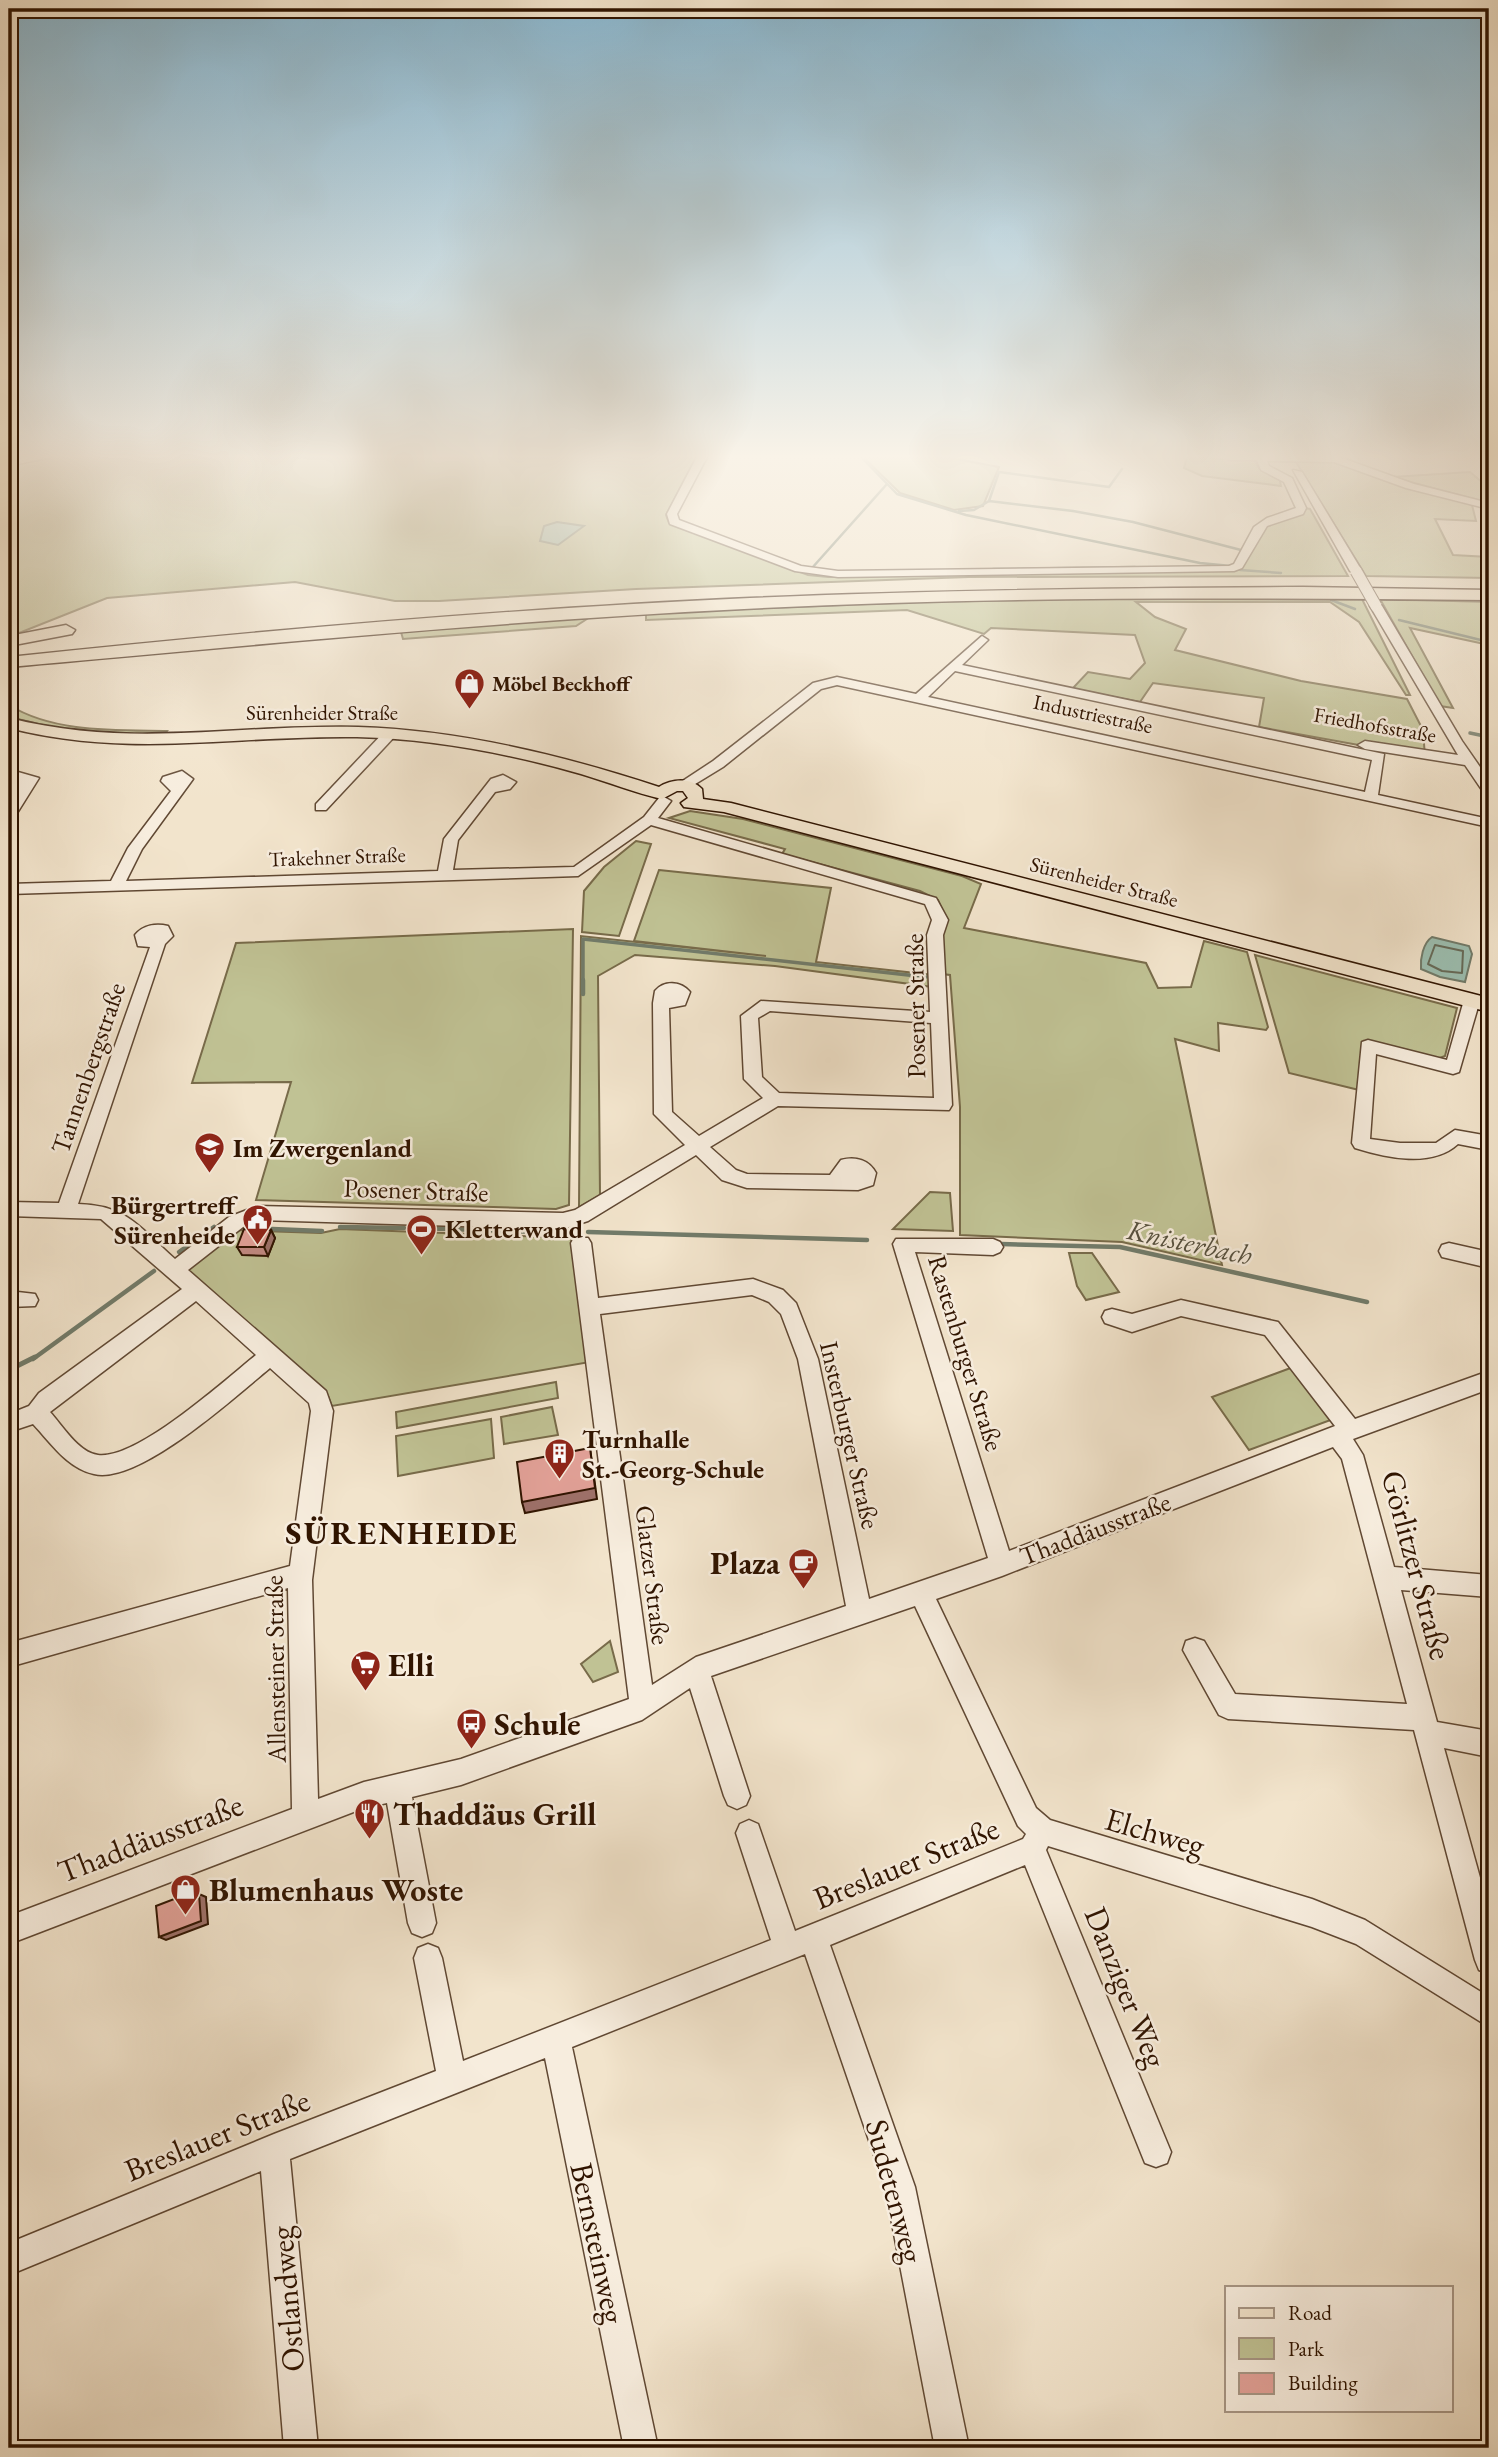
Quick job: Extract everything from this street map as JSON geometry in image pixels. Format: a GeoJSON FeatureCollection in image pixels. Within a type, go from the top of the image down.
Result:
{"type":"FeatureCollection","features":[{"type":"Feature","properties":{"kind":"highway"},"geometry":{"type":"LineString","coordinates":[[9,651],[209,630],[490,607],[704,594],[982,584],[1263,581],[1489,585]]}},
{"type":"Feature","properties":{"kind":"highway"},"geometry":{"type":"LineString","coordinates":[[9,662],[440,621],[827,598],[1126,592],[1489,595]]}},
{"type":"Feature","properties":{"kind":"highway"},"geometry":{"type":"LineString","coordinates":[[421,606],[477,603],[490,607]]}},
{"type":"Feature","properties":{"kind":"highway"},"geometry":{"type":"LineString","coordinates":[[9,641],[66,630]]}},
{"type":"Feature","properties":{"kind":"main road","name":"Sürenheider Straße"},"geometry":{"type":"LineString","coordinates":[[9,723],[50,733],[96,738],[390,734],[469,743],[1481,1002]]}},
{"type":"Feature","properties":{"kind":"street"},"geometry":{"type":"LineString","coordinates":[[812,572],[909,572]]}},
{"type":"Feature","properties":{"kind":"street"},"geometry":{"type":"LineString","coordinates":[[1356,572],[1468,761],[1489,790]]}},
{"type":"Feature","properties":{"kind":"street"},"geometry":{"type":"LineString","coordinates":[[920,697],[982,640]]}},
{"type":"Feature","properties":{"kind":"street"},"geometry":{"type":"LineString","coordinates":[[953,667],[1379,758],[1371,797]]}},
{"type":"Feature","properties":{"kind":"street","name":"Industriestraße"},"geometry":{"type":"LineString","coordinates":[[679,795],[825,682],[847,681],[1489,823]]}},
{"type":"Feature","properties":{"kind":"street","name":"Friedhofsstraße"},"geometry":{"type":"LineString","coordinates":[[1274,728],[1434,758],[1468,761]]}},
{"type":"Feature","properties":{"kind":"street"},"geometry":{"type":"LineString","coordinates":[[321,807],[390,734]]}},
{"type":"Feature","properties":{"kind":"street"},"geometry":{"type":"LineString","coordinates":[[445,875],[446,848],[491,789]]}},
{"type":"Feature","properties":{"kind":"street"},"geometry":{"type":"LineString","coordinates":[[9,815],[25,790]]}},
{"type":"Feature","properties":{"kind":"street"},"geometry":{"type":"LineString","coordinates":[[116,886],[135,848],[178,791]]}},
{"type":"Feature","properties":{"kind":"street","name":"Trakehner Straße"},"geometry":{"type":"LineString","coordinates":[[9,889],[578,871],[679,795]]}},
{"type":"Feature","properties":{"kind":"street","name":"Posener Straße"},"geometry":{"type":"LineString","coordinates":[[173,1271],[236,1222],[257,1213],[574,1219],[775,1099],[943,1105],[935,935],[940,920],[931,901],[650,819]]}},
{"type":"Feature","properties":{"kind":"street","name":"Tannenbergstraße"},"geometry":{"type":"LineString","coordinates":[[66,1210],[130,1020],[158,947],[157,942]]}},
{"type":"Feature","properties":{"kind":"street","name":"Sürenheider Straße"},"geometry":{"type":"LineString","coordinates":[[1481,1002],[1453,1068],[1368,1046],[1361,1143],[1387,1151],[1440,1150],[1455,1137],[1489,1143]]}},
{"type":"Feature","properties":{"kind":"street"},"geometry":{"type":"LineString","coordinates":[[661,1003],[663,1114],[729,1175],[747,1181],[835,1182]]}},
{"type":"Feature","properties":{"kind":"street"},"geometry":{"type":"LineString","coordinates":[[775,1099],[753,1079],[749,1016],[758,1009],[784,1005],[938,1018]]}},
{"type":"Feature","properties":{"kind":"street","name":"Allensteiner Straße"},"geometry":{"type":"LineString","coordinates":[[9,1209],[103,1212],[115,1217],[318,1398],[322,1411],[300,1580],[305,1816]]}},
{"type":"Feature","properties":{"kind":"street","name":"Glatzer Straße"},"geometry":{"type":"LineString","coordinates":[[580,1243],[642,1707]]}},
{"type":"Feature","properties":{"kind":"street","name":"Rastenburger Straße"},"geometry":{"type":"LineString","coordinates":[[993,1247],[903,1244],[1002,1564]]}},
{"type":"Feature","properties":{"kind":"street"},"geometry":{"type":"LineString","coordinates":[[1449,1251],[1489,1260]]}},
{"type":"Feature","properties":{"kind":"street","name":"Insterburger Straße"},"geometry":{"type":"LineString","coordinates":[[590,1307],[753,1287],[776,1296],[789,1309],[808,1359],[860,1614]]}},
{"type":"Feature","properties":{"kind":"street"},"geometry":{"type":"LineString","coordinates":[[9,1423],[37,1413],[47,1400],[196,1290]]}},
{"type":"Feature","properties":{"kind":"street","name":"Görlitzer Straße"},"geometry":{"type":"LineString","coordinates":[[1112,1318],[1132,1323],[1181,1308],[1271,1328],[1344,1433],[1428,1726],[1489,1960]]}},
{"type":"Feature","properties":{"kind":"street"},"geometry":{"type":"LineString","coordinates":[[37,1413],[79,1457],[98,1465],[116,1464],[137,1456],[163,1440],[271,1355]]}},
{"type":"Feature","properties":{"kind":"street","name":"Thaddäusstraße"},"geometry":{"type":"LineString","coordinates":[[9,1930],[305,1816],[397,1786],[461,1772],[642,1707],[696,1669],[1002,1564],[1489,1380]]}},
{"type":"Feature","properties":{"kind":"street"},"geometry":{"type":"LineString","coordinates":[[9,1655],[289,1577],[300,1580]]}},
{"type":"Feature","properties":{"kind":"street"},"geometry":{"type":"LineString","coordinates":[[1386,1578],[1489,1586]]}},
{"type":"Feature","properties":{"kind":"street"},"geometry":{"type":"LineString","coordinates":[[921,1593],[1037,1840]]}},
{"type":"Feature","properties":{"kind":"street"},"geometry":{"type":"LineString","coordinates":[[1195,1650],[1228,1706],[1428,1726],[1489,1744]]}},
{"type":"Feature","properties":{"kind":"street"},"geometry":{"type":"LineString","coordinates":[[696,1669],[737,1796]]}},
{"type":"Feature","properties":{"kind":"street"},"geometry":{"type":"LineString","coordinates":[[397,1786],[422,1923]]}},
{"type":"Feature","properties":{"kind":"street"},"geometry":{"type":"LineString","coordinates":[[749,1833],[801,1943]]}},
{"type":"Feature","properties":{"kind":"street","name":"Breslauer Straße"},"geometry":{"type":"LineString","coordinates":[[9,2259],[274,2149],[801,1943],[1037,1840]]}},
{"type":"Feature","properties":{"kind":"street","name":"Elchweg"},"geometry":{"type":"LineString","coordinates":[[1037,1840],[1312,1913],[1365,1934],[1489,2013]]}},
{"type":"Feature","properties":{"kind":"street","name":"Danziger Weg"},"geometry":{"type":"LineString","coordinates":[[1037,1840],[1156,2152]]}},
{"type":"Feature","properties":{"kind":"street","name":"Sudetenweg"},"geometry":{"type":"LineString","coordinates":[[801,1943],[900,2187],[952,2448]]}},
{"type":"Feature","properties":{"kind":"street"},"geometry":{"type":"LineString","coordinates":[[428,1958],[452,2080]]}},
{"type":"Feature","properties":{"kind":"street","name":"Bernsteinweg"},"geometry":{"type":"LineString","coordinates":[[555,2037],[640,2448]]}},
{"type":"Feature","properties":{"kind":"street","name":"Ostlandweg"},"geometry":{"type":"LineString","coordinates":[[274,2149],[301,2448]]}},
{"type":"Feature","properties":{"kind":"green space"},"geometry":{"type":"Polygon","coordinates":[[[9,572],[799,572],[828,577],[1141,572],[1346,572],[1348,576],[969,577],[636,589],[439,601],[395,601],[295,582],[107,598],[9,637],[9,572]]]}},
{"type":"Feature","properties":{"kind":"green space"},"geometry":{"type":"Polygon","coordinates":[[[1363,572],[1489,572],[1489,578],[1366,576],[1363,572]]]}},
{"type":"Feature","properties":{"kind":"green space"},"geometry":{"type":"Polygon","coordinates":[[[1133,598],[1362,599],[1410,695],[1406,695],[1359,622],[1330,602],[1136,602],[1155,617],[1186,629],[1175,650],[1301,681],[1407,699],[1423,730],[1425,757],[1259,727],[1264,698],[1153,683],[1140,702],[1072,689],[1088,672],[1130,679],[1145,663],[1135,635],[991,628],[984,634],[907,610],[646,620],[646,613],[917,602],[1133,598]]]}},
{"type":"Feature","properties":{"kind":"green space"},"geometry":{"type":"Polygon","coordinates":[[[1380,599],[1489,602],[1489,645],[1410,628],[1453,708],[1440,706],[1380,599]]]}},
{"type":"Feature","properties":{"kind":"green space"},"geometry":{"type":"Polygon","coordinates":[[[590,617],[576,626],[403,639],[401,632],[590,617]]]}},
{"type":"Feature","properties":{"kind":"green space"},"geometry":{"type":"Polygon","coordinates":[[[9,705],[46,721],[65,725],[106,730],[167,731],[164,735],[77,733],[9,717],[9,705]]]}},
{"type":"Feature","properties":{"kind":"green space"},"geometry":{"type":"Polygon","coordinates":[[[690,811],[743,819],[962,876],[981,884],[964,928],[1146,963],[1158,988],[1191,987],[1204,941],[1247,952],[1268,1027],[1266,1030],[1218,1023],[1219,1051],[1175,1039],[1222,1265],[1122,1242],[960,1235],[960,1107],[950,975],[942,974],[941,936],[947,920],[938,900],[920,891],[782,854],[785,849],[669,818],[690,811]]]}},
{"type":"Feature","properties":{"kind":"green space"},"geometry":{"type":"Polygon","coordinates":[[[636,841],[651,844],[619,936],[582,932],[584,891],[604,867],[636,841]]]}},
{"type":"Feature","properties":{"kind":"green space"},"geometry":{"type":"Polygon","coordinates":[[[659,870],[831,888],[816,962],[933,975],[933,987],[775,966],[635,955],[598,976],[600,1195],[579,1207],[581,936],[766,956],[634,941],[659,870]]]}},
{"type":"Feature","properties":{"kind":"green space"},"geometry":{"type":"Polygon","coordinates":[[[573,929],[569,1205],[556,1209],[256,1200],[291,1082],[192,1083],[236,943],[573,929]]]}},
{"type":"Feature","properties":{"kind":"green space"},"geometry":{"type":"Polygon","coordinates":[[[1255,955],[1457,1008],[1445,1056],[1437,1059],[1364,1041],[1359,1090],[1289,1073],[1255,955]]]}},
{"type":"Feature","properties":{"kind":"green space"},"geometry":{"type":"Polygon","coordinates":[[[930,1192],[950,1193],[953,1231],[893,1229],[930,1192]]]}},
{"type":"Feature","properties":{"kind":"green space"},"geometry":{"type":"Polygon","coordinates":[[[340,1229],[571,1238],[590,1362],[332,1406],[328,1396],[189,1273],[189,1265],[233,1230],[321,1233],[340,1229]]]}},
{"type":"Feature","properties":{"kind":"green space"},"geometry":{"type":"Polygon","coordinates":[[[1069,1253],[1092,1253],[1119,1292],[1086,1300],[1077,1286],[1069,1253]]]}},
{"type":"Feature","properties":{"kind":"green space"},"geometry":{"type":"Polygon","coordinates":[[[1296,1366],[1336,1418],[1249,1450],[1212,1397],[1296,1366]]]}},
{"type":"Feature","properties":{"kind":"green space"},"geometry":{"type":"Polygon","coordinates":[[[556,1382],[558,1398],[397,1428],[396,1412],[556,1382]]]}},
{"type":"Feature","properties":{"kind":"green space"},"geometry":{"type":"Polygon","coordinates":[[[552,1407],[558,1435],[504,1444],[501,1417],[552,1407]]]}},
{"type":"Feature","properties":{"kind":"green space"},"geometry":{"type":"Polygon","coordinates":[[[491,1419],[494,1458],[398,1476],[396,1436],[491,1419]]]}},
{"type":"Feature","properties":{"kind":"green space"},"geometry":{"type":"Polygon","coordinates":[[[610,1641],[618,1672],[593,1682],[581,1664],[610,1641]]]}},
{"type":"Feature","properties":{"kind":"water"},"geometry":{"type":"Polygon","coordinates":[[[1432,937],[1469,946],[1472,954],[1465,982],[1440,977],[1421,969],[1426,943],[1432,937]]]}},
{"type":"Feature","properties":{"kind":"building"},"geometry":{"type":"Polygon","coordinates":[[[244,1229],[271,1230],[264,1247],[237,1247],[244,1229]]]}},
{"type":"Feature","properties":{"kind":"building","name":"Turnhalle St.-Georg-Schule"},"geometry":{"type":"Polygon","coordinates":[[[590,1448],[595,1488],[522,1502],[517,1462],[590,1448]]]}},
{"type":"Feature","properties":{"kind":"building","name":"Blumenhaus Woste"},"geometry":{"type":"Polygon","coordinates":[[[187,1894],[188,1898],[199,1894],[201,1921],[159,1937],[156,1906],[187,1894]]]}},
{"type":"Feature","properties":{"kind":"waterway"},"geometry":{"type":"LineString","coordinates":[[1263,572],[1281,573]]}},
{"type":"Feature","properties":{"kind":"waterway"},"geometry":{"type":"LineString","coordinates":[[1331,600],[1355,609]]}},
{"type":"Feature","properties":{"kind":"waterway"},"geometry":{"type":"LineString","coordinates":[[1399,620],[1489,642]]}},
{"type":"Feature","properties":{"kind":"waterway"},"geometry":{"type":"LineString","coordinates":[[1470,733],[1489,737]]}},
{"type":"Feature","properties":{"kind":"waterway"},"geometry":{"type":"LineString","coordinates":[[583,994],[583,939],[926,977]]}},
{"type":"Feature","properties":{"kind":"waterway","name":"Knisterbach"},"geometry":{"type":"LineString","coordinates":[[179,1252],[214,1227]]}},
{"type":"Feature","properties":{"kind":"waterway","name":"Knisterbach"},"geometry":{"type":"LineString","coordinates":[[340,1227],[404,1228]]}},
{"type":"Feature","properties":{"kind":"waterway","name":"Knisterbach"},"geometry":{"type":"LineString","coordinates":[[248,1228],[322,1231]]}},
{"type":"Feature","properties":{"kind":"waterway","name":"Knisterbach"},"geometry":{"type":"LineString","coordinates":[[415,1228],[540,1232]]}},
{"type":"Feature","properties":{"kind":"waterway","name":"Knisterbach"},"geometry":{"type":"LineString","coordinates":[[558,1232],[570,1233]]}},
{"type":"Feature","properties":{"kind":"waterway","name":"Knisterbach"},"geometry":{"type":"LineString","coordinates":[[588,1232],[867,1240]]}},
{"type":"Feature","properties":{"kind":"waterway","name":"Knisterbach"},"geometry":{"type":"LineString","coordinates":[[1001,1244],[1120,1247],[1367,1302]]}},
{"type":"Feature","properties":{"kind":"waterway","name":"Knisterbach"},"geometry":{"type":"LineString","coordinates":[[33,1359],[154,1271]]}},
{"type":"Feature","properties":{"kind":"waterway","name":"Knisterbach"},"geometry":{"type":"LineString","coordinates":[[9,1370],[35,1357]]}},
{"type":"Feature","properties":{"kind":"place","name":"Möbel Beckhoff"},"geometry":{"type":"Point","coordinates":[469,711]}},
{"type":"Feature","properties":{"kind":"place","name":"Im Zwergenland"},"geometry":{"type":"Point","coordinates":[210,1175]}},
{"type":"Feature","properties":{"kind":"place","name":"Bürgertreff Sürenheide"},"geometry":{"type":"Point","coordinates":[258,1247]}},
{"type":"Feature","properties":{"kind":"place","name":"Kletterwand"},"geometry":{"type":"Point","coordinates":[422,1256]}},
{"type":"Feature","properties":{"kind":"place","name":"Turnhalle St.-Georg-Schule"},"geometry":{"type":"Point","coordinates":[559,1481]}},
{"type":"Feature","properties":{"kind":"place","name":"Plaza"},"geometry":{"type":"Point","coordinates":[803,1590]}},
{"type":"Feature","properties":{"kind":"place","name":"Elli"},"geometry":{"type":"Point","coordinates":[365,1692]}},
{"type":"Feature","properties":{"kind":"place","name":"Schule"},"geometry":{"type":"Point","coordinates":[471,1751]}},
{"type":"Feature","properties":{"kind":"place","name":"Thaddäus Grill"},"geometry":{"type":"Point","coordinates":[370,1841]}},
{"type":"Feature","properties":{"kind":"place","name":"Blumenhaus Woste"},"geometry":{"type":"Point","coordinates":[186,1917]}},
{"type":"Feature","properties":{"kind":"district","name":"SÜRENHEIDE"},"geometry":{"type":"Point","coordinates":[402,1532]}}]}
